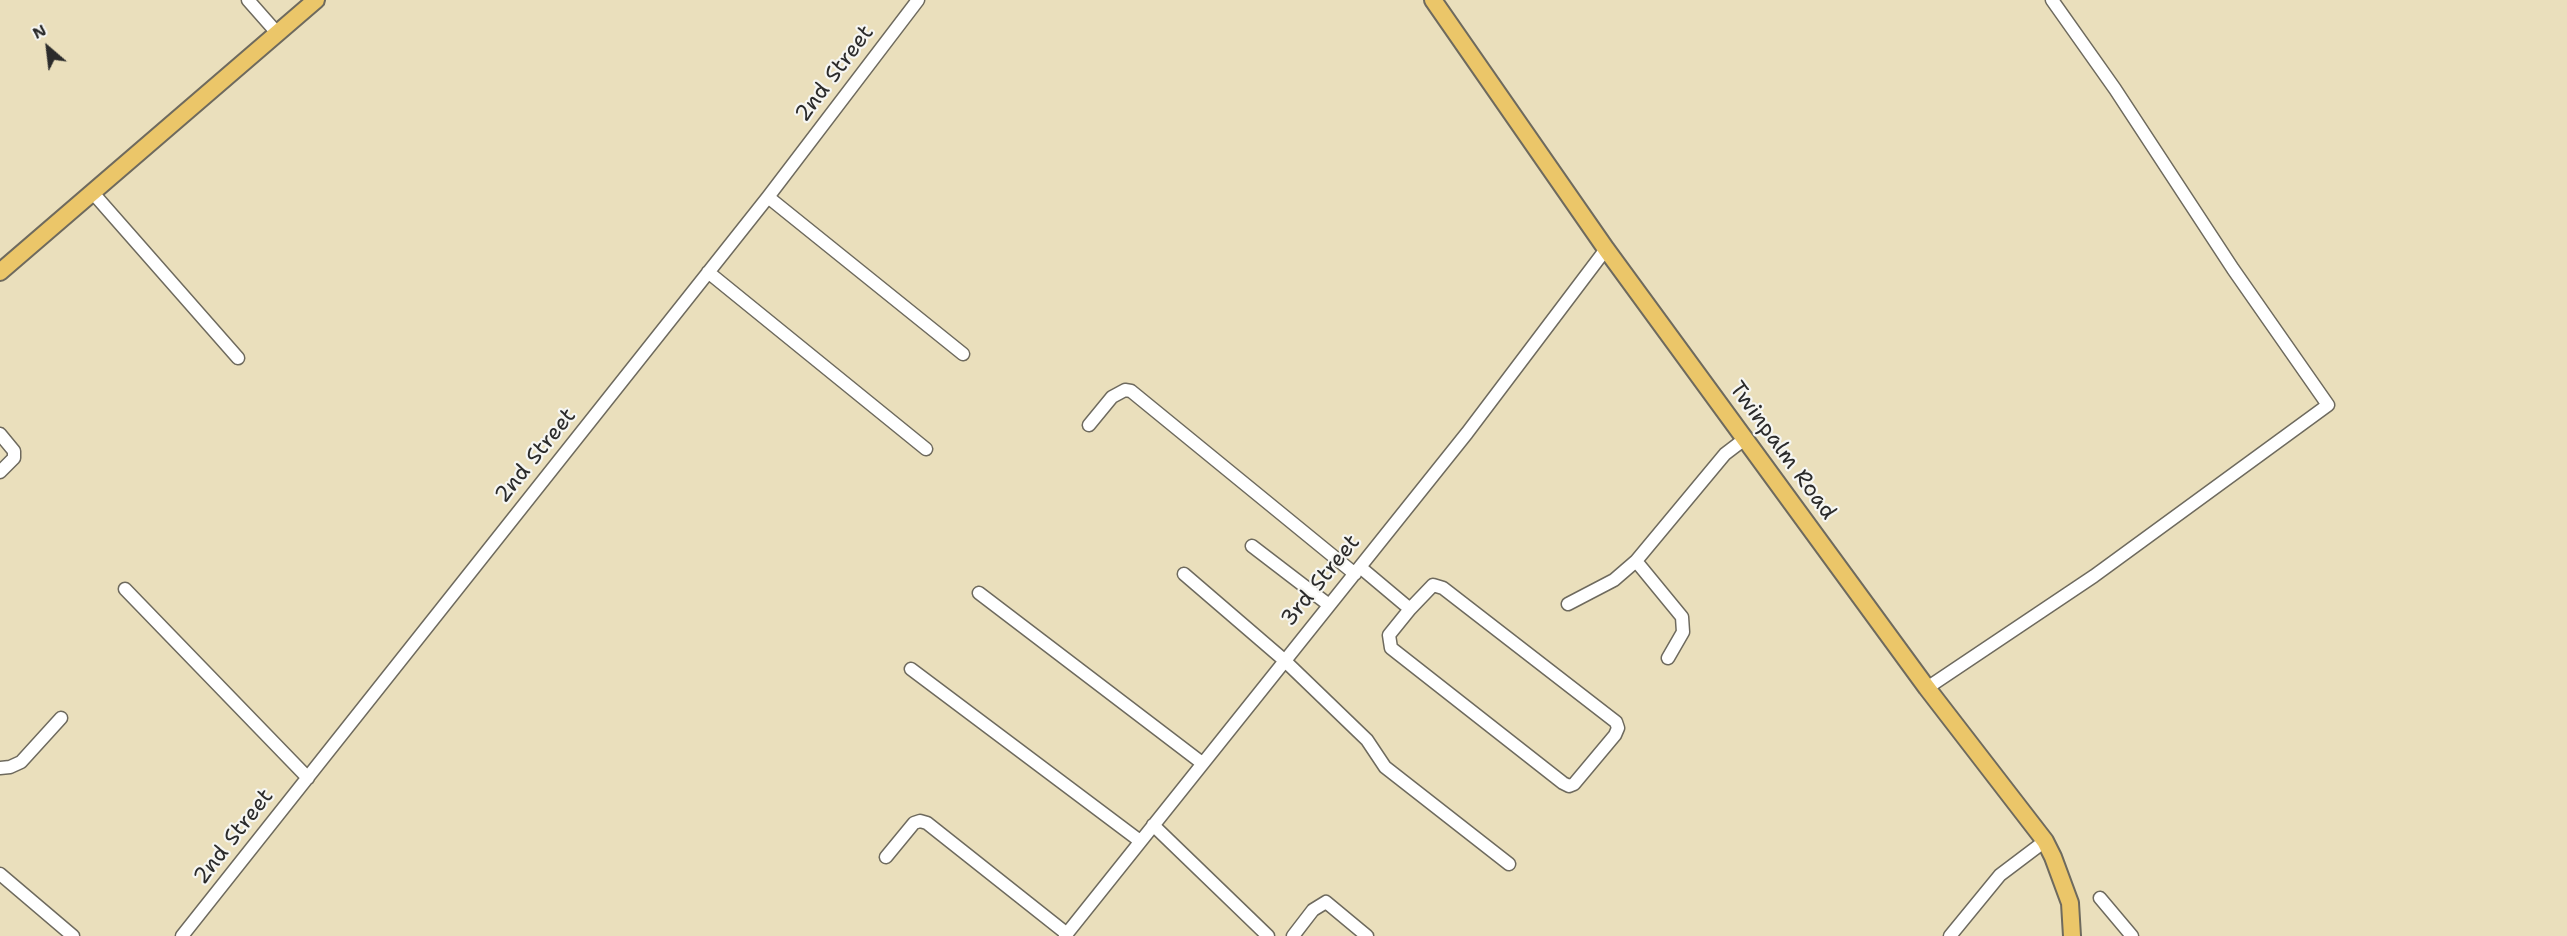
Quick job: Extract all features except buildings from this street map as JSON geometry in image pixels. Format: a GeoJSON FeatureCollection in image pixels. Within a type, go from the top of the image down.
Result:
{"type":"FeatureCollection","features":[{"type":"Feature","properties":{"kind":"main road"},"geometry":{"type":"LineString","coordinates":[[0,272],[316,0]]}},
{"type":"Feature","properties":{"kind":"main road","name":"Twinpalm Road"},"geometry":{"type":"LineString","coordinates":[[1433,0],[1606,249],[1927,688],[2045,841],[2070,903],[2072,936]]}},
{"type":"Feature","properties":{"kind":"street"},"geometry":{"type":"LineString","coordinates":[[248,0],[278,34]]}},
{"type":"Feature","properties":{"kind":"street","name":"2nd Street"},"geometry":{"type":"LineString","coordinates":[[182,936],[768,197],[918,0]]}},
{"type":"Feature","properties":{"kind":"street"},"geometry":{"type":"LineString","coordinates":[[1927,688],[2094,576],[2328,405],[2233,269],[2115,89],[2052,0]]}},
{"type":"Feature","properties":{"kind":"street"},"geometry":{"type":"LineString","coordinates":[[93,193],[238,358]]}},
{"type":"Feature","properties":{"kind":"street"},"geometry":{"type":"LineString","coordinates":[[768,197],[963,354]]}},
{"type":"Feature","properties":{"kind":"street","name":"3rd Street"},"geometry":{"type":"LineString","coordinates":[[1066,935],[1474,424],[1606,249]]}},
{"type":"Feature","properties":{"kind":"street"},"geometry":{"type":"LineString","coordinates":[[708,272],[926,449]]}},
{"type":"Feature","properties":{"kind":"street"},"geometry":{"type":"LineString","coordinates":[[1089,425],[1112,397],[1125,390],[1131,391],[1357,570],[1410,609]]}},
{"type":"Feature","properties":{"kind":"street"},"geometry":{"type":"LineString","coordinates":[[0,434],[14,451],[14,458],[0,472]]}},
{"type":"Feature","properties":{"kind":"street"},"geometry":{"type":"LineString","coordinates":[[1568,604],[1614,580],[1636,561],[1725,454],[1746,438]]}},
{"type":"Feature","properties":{"kind":"street"},"geometry":{"type":"LineString","coordinates":[[1252,546],[1329,605]]}},
{"type":"Feature","properties":{"kind":"street"},"geometry":{"type":"LineString","coordinates":[[1636,561],[1682,617],[1683,632],[1668,658]]}},
{"type":"Feature","properties":{"kind":"street"},"geometry":{"type":"LineString","coordinates":[[1184,574],[1284,660],[1367,740],[1385,767],[1509,864]]}},
{"type":"Feature","properties":{"kind":"street"},"geometry":{"type":"LineString","coordinates":[[1433,585],[1439,585],[1616,722],[1618,728],[1615,735],[1574,784],[1569,786],[1563,783],[1390,648],[1389,635],[1410,609],[1426,590],[1433,585]]}},
{"type":"Feature","properties":{"kind":"street"},"geometry":{"type":"LineString","coordinates":[[125,589],[308,778]]}},
{"type":"Feature","properties":{"kind":"street"},"geometry":{"type":"LineString","coordinates":[[979,593],[1202,763]]}},
{"type":"Feature","properties":{"kind":"street"},"geometry":{"type":"LineString","coordinates":[[911,669],[1140,841]]}},
{"type":"Feature","properties":{"kind":"street"},"geometry":{"type":"LineString","coordinates":[[0,768],[21,762],[61,718]]}},
{"type":"Feature","properties":{"kind":"street"},"geometry":{"type":"LineString","coordinates":[[886,857],[914,823],[920,821],[927,824],[1066,935]]}},
{"type":"Feature","properties":{"kind":"street"},"geometry":{"type":"LineString","coordinates":[[1153,825],[1268,936]]}},
{"type":"Feature","properties":{"kind":"street"},"geometry":{"type":"LineString","coordinates":[[1950,936],[2000,875],[2045,841]]}},
{"type":"Feature","properties":{"kind":"street"},"geometry":{"type":"LineString","coordinates":[[0,874],[73,936]]}},
{"type":"Feature","properties":{"kind":"street"},"geometry":{"type":"LineString","coordinates":[[2100,898],[2132,936]]}},
{"type":"Feature","properties":{"kind":"street"},"geometry":{"type":"LineString","coordinates":[[1293,936],[1313,910],[1326,902],[1367,936]]}}]}
